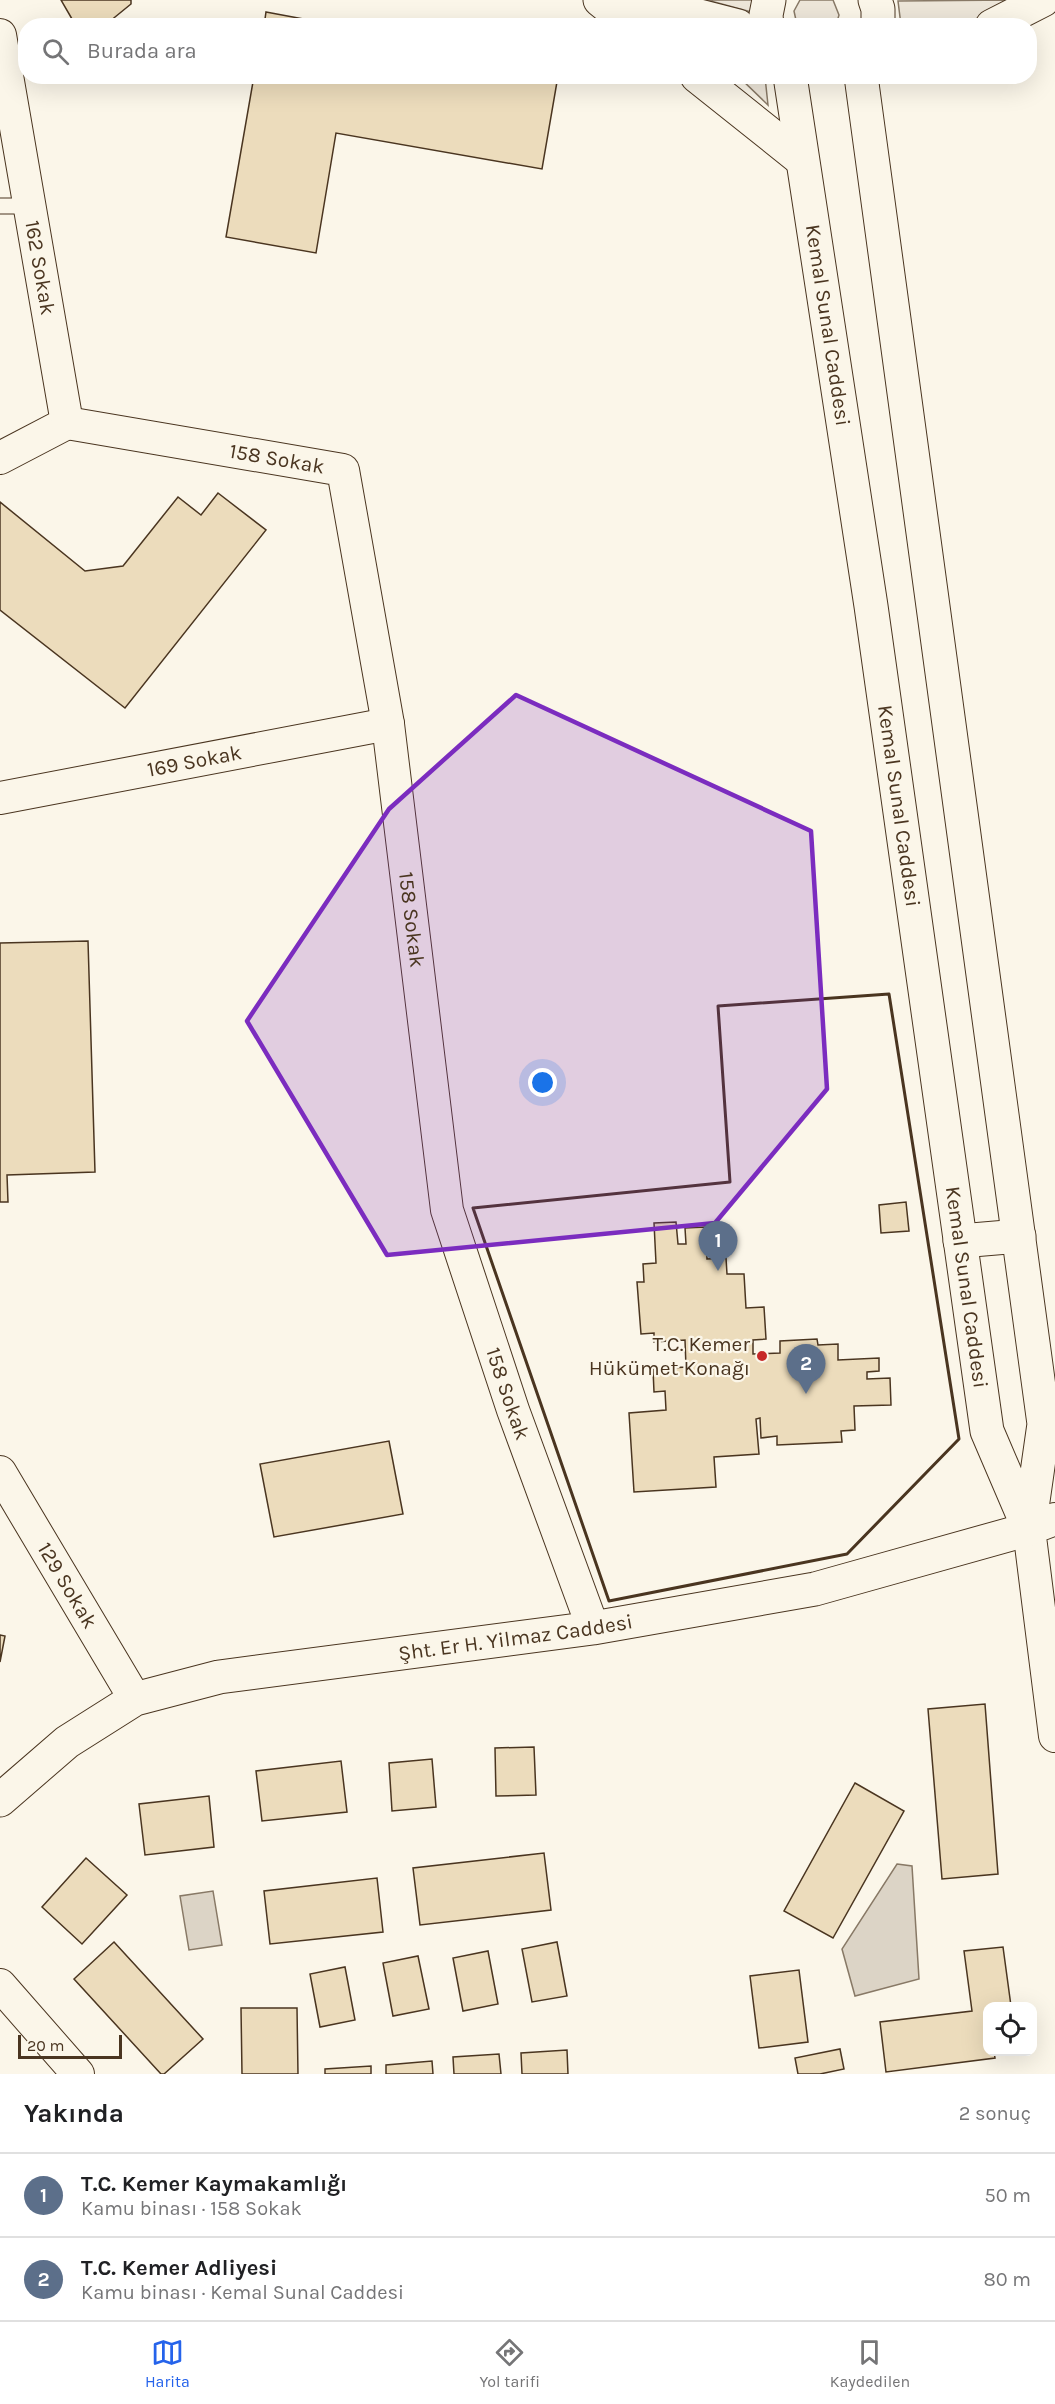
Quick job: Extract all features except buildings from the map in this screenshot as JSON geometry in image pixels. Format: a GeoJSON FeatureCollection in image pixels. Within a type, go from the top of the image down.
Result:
{"type":"FeatureCollection","features":[{"type":"Feature","properties":{"kind":"street"},"geometry":{"type":"LineString","coordinates":[[600,0],[622,18]]}},
{"type":"Feature","properties":{"kind":"street"},"geometry":{"type":"LineString","coordinates":[[637,0],[707,18]]}},
{"type":"Feature","properties":{"kind":"street"},"geometry":{"type":"LineString","coordinates":[[766,18],[769,0]]}},
{"type":"Feature","properties":{"kind":"street"},"geometry":{"type":"LineString","coordinates":[[875,0],[878,18]]}},
{"type":"Feature","properties":{"kind":"street"},"geometry":{"type":"LineString","coordinates":[[1008,18],[1043,0]]}},
{"type":"Feature","properties":{"kind":"street","name":"162 Sokak"},"geometry":{"type":"LineString","coordinates":[[0,34],[15,206],[67,423]]}},
{"type":"Feature","properties":{"kind":"street"},"geometry":{"type":"LineString","coordinates":[[707,84],[801,159]]}},
{"type":"Feature","properties":{"kind":"street","name":"Kemal Sunal Caddesi"},"geometry":{"type":"LineString","coordinates":[[791,84],[871,606],[987,1431],[1042,1524]]}},
{"type":"Feature","properties":{"kind":"street","name":"Kemal Sunal Caddesi"},"geometry":{"type":"LineString","coordinates":[[862,84],[1044,1424],[1042,1524],[1055,1736]]}},
{"type":"Feature","properties":{"kind":"street"},"geometry":{"type":"LineString","coordinates":[[0,458],[67,423]]}},
{"type":"Feature","properties":{"kind":"street","name":"158 Sokak"},"geometry":{"type":"LineString","coordinates":[[67,423],[343,470],[388,724],[447,1210],[513,1410],[593,1628]]}},
{"type":"Feature","properties":{"kind":"street","name":"169 Sokak"},"geometry":{"type":"LineString","coordinates":[[0,798],[388,724]]}},
{"type":"Feature","properties":{"kind":"street"},"geometry":{"type":"LineString","coordinates":[[960,1242],[1019,1236]]}},
{"type":"Feature","properties":{"kind":"street","name":"129 Sokak"},"geometry":{"type":"LineString","coordinates":[[0,1472],[135,1699]]}},
{"type":"Feature","properties":{"kind":"street","name":"Şht. Er H. Yilmaz Caddesi"},"geometry":{"type":"LineString","coordinates":[[0,1800],[67,1742],[135,1699],[219,1677],[593,1628],[815,1588],[1042,1524]]}},
{"type":"Feature","properties":{"kind":"street"},"geometry":{"type":"LineString","coordinates":[[0,1985],[78,2074]]}},
{"type":"Feature","properties":{"kind":"highlighted area"},"geometry":{"type":"Polygon","coordinates":[[[516,695],[811,831],[827,1089],[715,1223],[387,1255],[247,1021],[389,809],[516,695]]]}},
{"type":"Feature","properties":{"kind":"shaded area"},"geometry":{"type":"Polygon","coordinates":[[[707,0],[759,0],[755,13],[707,0]]]}},
{"type":"Feature","properties":{"kind":"shaded area"},"geometry":{"type":"Polygon","coordinates":[[[800,0],[833,0],[839,15],[838,18],[796,18],[794,11],[800,0]]]}},
{"type":"Feature","properties":{"kind":"shaded area"},"geometry":{"type":"Polygon","coordinates":[[[1014,0],[979,18],[900,18],[898,1],[1014,0]]]}},
{"type":"Feature","properties":{"kind":"shaded area"},"geometry":{"type":"Polygon","coordinates":[[[746,84],[766,84],[768,105],[746,84]]]}},
{"type":"Feature","properties":{"kind":"shaded area"},"geometry":{"type":"Polygon","coordinates":[[[897,1864],[912,1866],[919,1979],[855,1996],[842,1949],[897,1864]]]}},
{"type":"Feature","properties":{"kind":"shaded area"},"geometry":{"type":"Polygon","coordinates":[[[213,1891],[222,1945],[189,1950],[180,1896],[213,1891]]]}},
{"type":"Feature","properties":{"kind":"wall"},"geometry":{"type":"LineString","coordinates":[[889,994],[959,1439],[847,1554],[609,1601],[473,1208],[730,1182],[718,1006],[889,994]]}},
{"type":"Feature","properties":{"kind":"place","name":"T.C. Kemer Kaymakamlığı"},"geometry":{"type":"Point","coordinates":[718,1271]}},
{"type":"Feature","properties":{"kind":"place","name":"T.C. Kemer Hükümet Konağı"},"geometry":{"type":"Point","coordinates":[762,1356]}},
{"type":"Feature","properties":{"kind":"place","name":"T.C. Kemer Adliyesi"},"geometry":{"type":"Point","coordinates":[806,1394]}}]}
